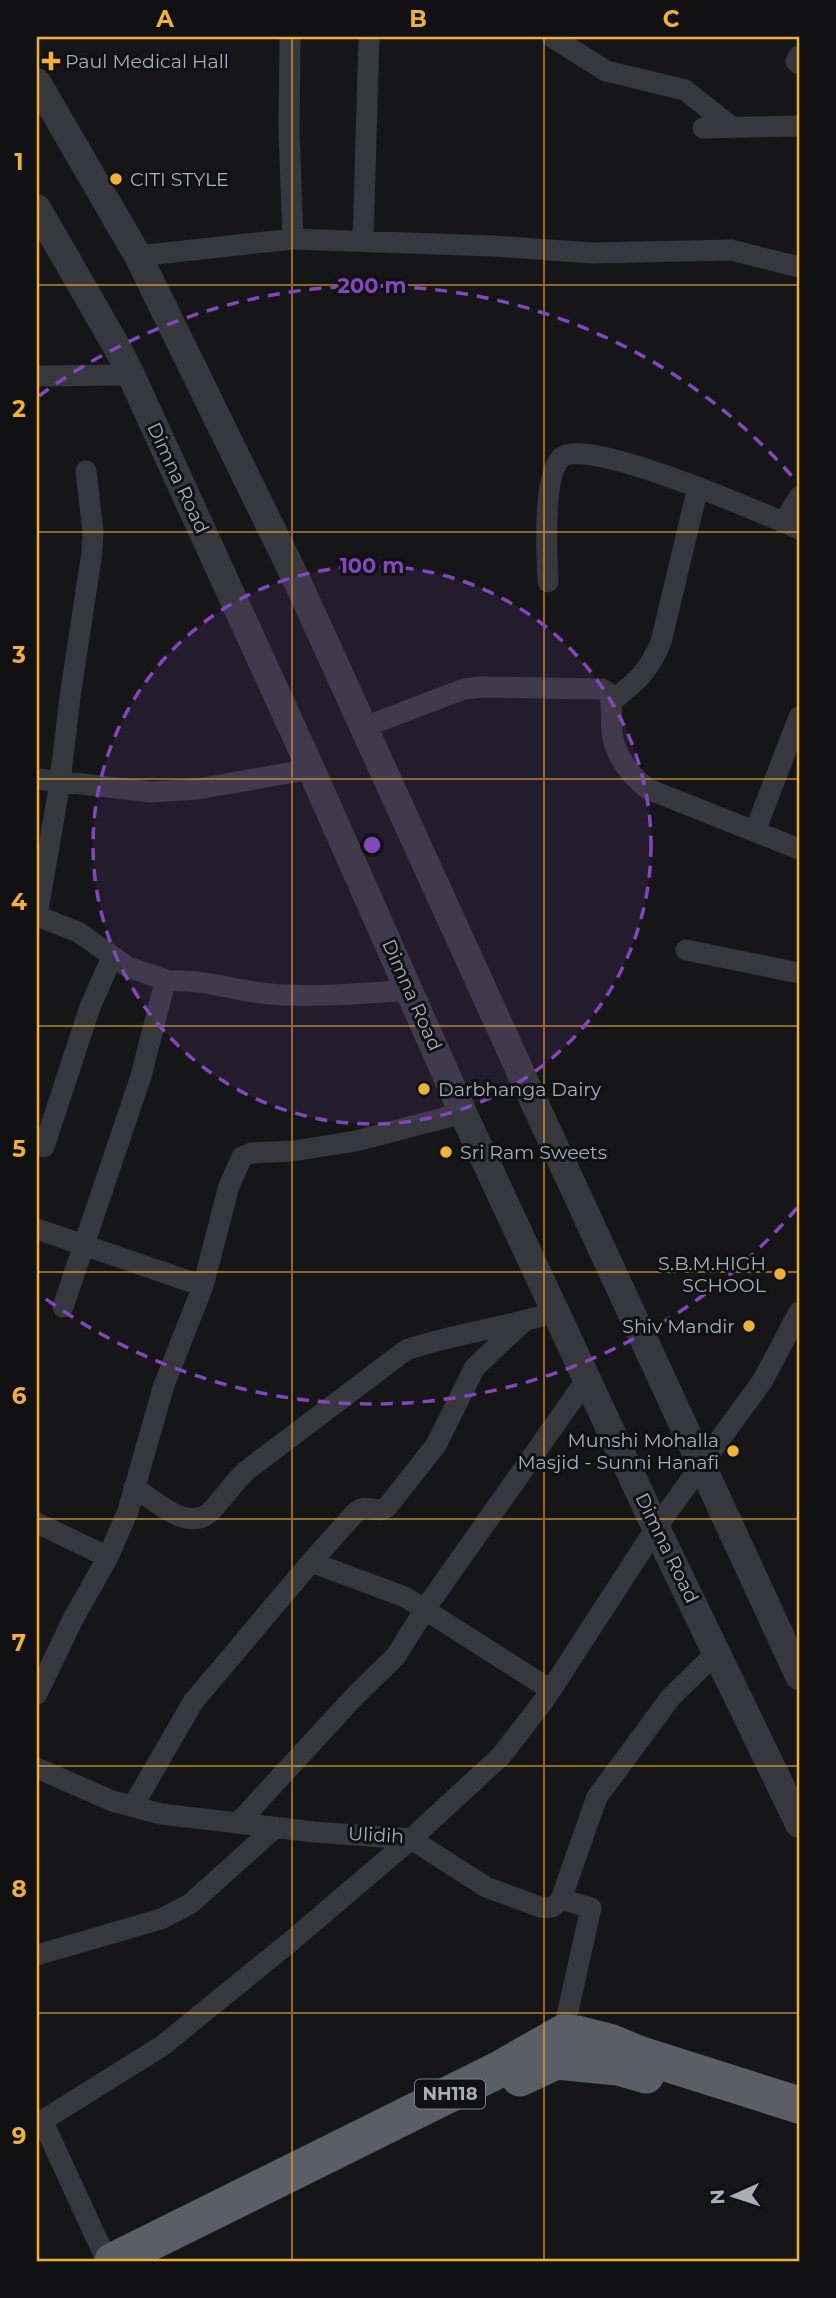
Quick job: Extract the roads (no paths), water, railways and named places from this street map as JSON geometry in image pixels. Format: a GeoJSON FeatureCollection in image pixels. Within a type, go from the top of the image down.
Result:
{"type":"FeatureCollection","features":[{"type":"Feature","properties":{"kind":"highway"},"geometry":{"type":"LineString","coordinates":[[559,2047],[578,2034],[799,2105]]}},
{"type":"Feature","properties":{"kind":"highway"},"geometry":{"type":"LineString","coordinates":[[559,2047],[799,2127]]}},
{"type":"Feature","properties":{"kind":"highway","name":"NH118"},"geometry":{"type":"LineString","coordinates":[[113,2261],[500,2069],[559,2047]]}},
{"type":"Feature","properties":{"kind":"highway","name":"NH118"},"geometry":{"type":"LineString","coordinates":[[164,2261],[559,2047]]}},
{"type":"Feature","properties":{"kind":"street"},"geometry":{"type":"LineString","coordinates":[[290,37],[289,132],[293,239]]}},
{"type":"Feature","properties":{"kind":"street"},"geometry":{"type":"LineString","coordinates":[[363,241],[369,37]]}},
{"type":"Feature","properties":{"kind":"street"},"geometry":{"type":"LineString","coordinates":[[552,37],[606,71],[685,90],[733,128]]}},
{"type":"Feature","properties":{"kind":"street"},"geometry":{"type":"LineString","coordinates":[[799,56],[796,61],[799,64]]}},
{"type":"Feature","properties":{"kind":"street"},"geometry":{"type":"LineString","coordinates":[[37,82],[138,256],[298,583],[799,1676]]}},
{"type":"Feature","properties":{"kind":"street"},"geometry":{"type":"LineString","coordinates":[[703,128],[799,126]]}},
{"type":"Feature","properties":{"kind":"street","name":"Dimna Road"},"geometry":{"type":"LineString","coordinates":[[37,208],[131,375],[312,769],[463,1114],[656,1528],[718,1651],[799,1824]]}},
{"type":"Feature","properties":{"kind":"street"},"geometry":{"type":"LineString","coordinates":[[138,256],[293,239],[493,246],[592,253],[732,250],[799,267]]}},
{"type":"Feature","properties":{"kind":"street"},"geometry":{"type":"LineString","coordinates":[[37,376],[131,375]]}},
{"type":"Feature","properties":{"kind":"street"},"geometry":{"type":"LineString","coordinates":[[548,582],[546,542],[549,492],[554,469],[562,457],[587,454],[612,459],[698,487],[792,526],[799,497]]}},
{"type":"Feature","properties":{"kind":"street"},"geometry":{"type":"LineString","coordinates":[[86,471],[93,531],[92,552],[69,697],[60,782],[37,916],[78,932],[128,967],[169,981],[220,984],[267,994],[292,995],[410,990]]}},
{"type":"Feature","properties":{"kind":"street"},"geometry":{"type":"LineString","coordinates":[[611,702],[639,680],[652,664],[661,642],[698,487]]}},
{"type":"Feature","properties":{"kind":"street"},"geometry":{"type":"LineString","coordinates":[[364,727],[464,689],[602,689],[609,693],[614,742],[634,778],[649,789],[799,849]]}},
{"type":"Feature","properties":{"kind":"street"},"geometry":{"type":"LineString","coordinates":[[755,831],[799,716]]}},
{"type":"Feature","properties":{"kind":"street"},"geometry":{"type":"LineString","coordinates":[[37,779],[133,791],[169,791],[198,789],[312,769]]}},
{"type":"Feature","properties":{"kind":"street"},"geometry":{"type":"LineString","coordinates":[[686,950],[799,974]]}},
{"type":"Feature","properties":{"kind":"street"},"geometry":{"type":"LineString","coordinates":[[44,1147],[90,1007],[112,957]]}},
{"type":"Feature","properties":{"kind":"street"},"geometry":{"type":"LineString","coordinates":[[63,1307],[141,1076],[164,986],[169,981]]}},
{"type":"Feature","properties":{"kind":"street"},"geometry":{"type":"LineString","coordinates":[[37,1694],[73,1619],[108,1557],[128,1511],[164,1385],[203,1286],[229,1186],[242,1157],[251,1153],[356,1142],[463,1114]]}},
{"type":"Feature","properties":{"kind":"street"},"geometry":{"type":"LineString","coordinates":[[37,1229],[203,1286]]}},
{"type":"Feature","properties":{"kind":"street"},"geometry":{"type":"LineString","coordinates":[[135,1487],[187,1520],[200,1520],[211,1512],[231,1485],[246,1471],[406,1350],[427,1342],[523,1322],[555,1312]]}},
{"type":"Feature","properties":{"kind":"street","name":"Ulidih"},"geometry":{"type":"LineString","coordinates":[[37,1768],[112,1801],[161,1814],[411,1839],[501,1756],[551,1690],[656,1528],[763,1380],[799,1312]]}},
{"type":"Feature","properties":{"kind":"street"},"geometry":{"type":"LineString","coordinates":[[133,1806],[192,1702],[311,1562],[361,1508],[383,1511],[388,1506],[436,1445],[475,1367],[523,1322]]}},
{"type":"Feature","properties":{"kind":"street"},"geometry":{"type":"LineString","coordinates":[[238,1823],[355,1696],[396,1656],[425,1609],[587,1378]]}},
{"type":"Feature","properties":{"kind":"street"},"geometry":{"type":"LineString","coordinates":[[37,1523],[108,1557]]}},
{"type":"Feature","properties":{"kind":"street"},"geometry":{"type":"LineString","coordinates":[[311,1562],[405,1597],[551,1690]]}},
{"type":"Feature","properties":{"kind":"street"},"geometry":{"type":"LineString","coordinates":[[107,2261],[39,2122],[162,2046],[411,1839],[486,1886],[548,1909],[556,1906],[561,1899],[597,1797],[671,1697],[718,1651]]}},
{"type":"Feature","properties":{"kind":"street"},"geometry":{"type":"LineString","coordinates":[[37,1955],[175,1913],[190,1904],[276,1827]]}},
{"type":"Feature","properties":{"kind":"street"},"geometry":{"type":"LineString","coordinates":[[559,2047],[591,1908],[561,1899]]}},
{"type":"Feature","properties":{"kind":"place","name":"Paul Medical Hall"},"geometry":{"type":"Point","coordinates":[51,61]}},
{"type":"Feature","properties":{"kind":"place","name":"CITI STYLE"},"geometry":{"type":"Point","coordinates":[116,179]}},
{"type":"Feature","properties":{"kind":"place","name":"Darbhanga Dairy"},"geometry":{"type":"Point","coordinates":[424,1089]}},
{"type":"Feature","properties":{"kind":"place","name":"Sri Ram Sweets"},"geometry":{"type":"Point","coordinates":[446,1152]}},
{"type":"Feature","properties":{"kind":"place","name":"S.B.M.HIGH SCHOOL"},"geometry":{"type":"Point","coordinates":[780,1274]}},
{"type":"Feature","properties":{"kind":"place","name":"Shiv Mandir"},"geometry":{"type":"Point","coordinates":[749,1326]}},
{"type":"Feature","properties":{"kind":"place","name":"Munshi Mohalla Masjid - Sunni Hanafi"},"geometry":{"type":"Point","coordinates":[733,1451]}}]}
